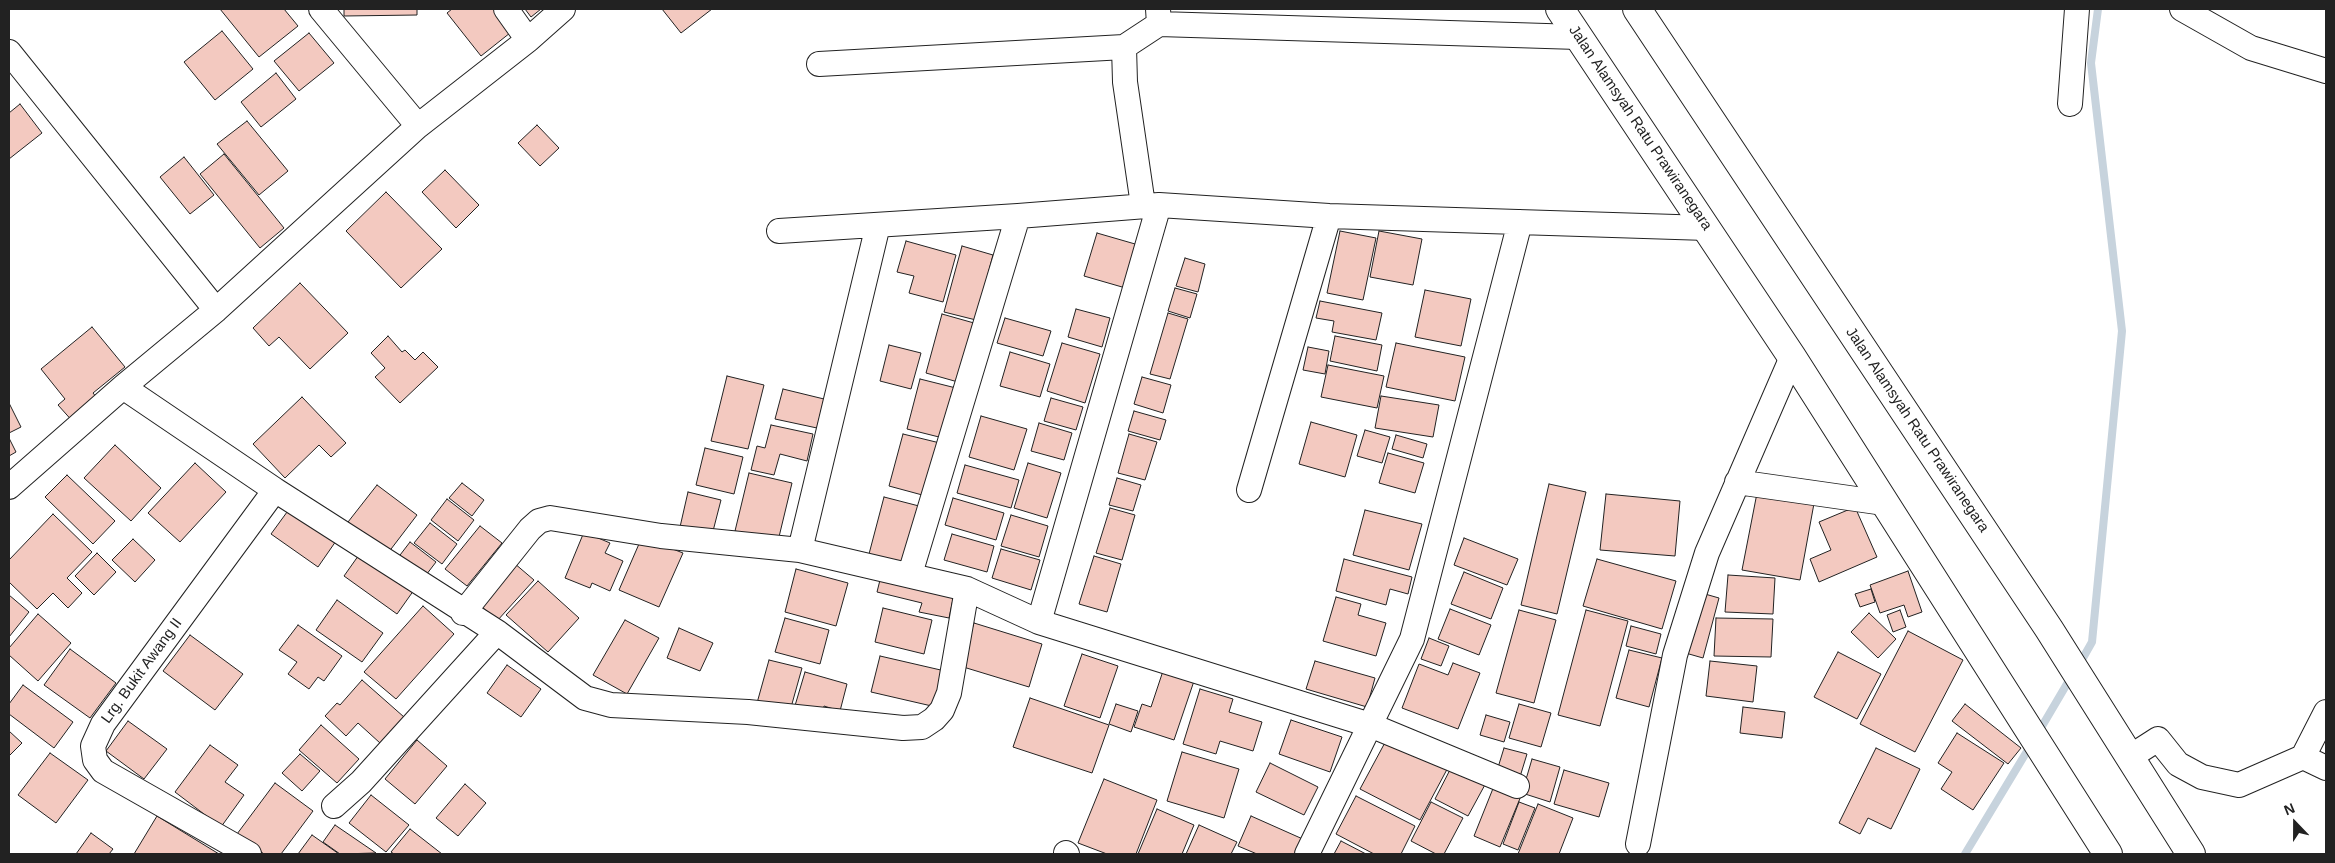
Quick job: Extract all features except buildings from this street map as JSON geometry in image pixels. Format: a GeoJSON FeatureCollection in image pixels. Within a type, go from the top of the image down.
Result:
{"type":"FeatureCollection","features":[{"type":"Feature","properties":{"kind":"highway","name":"Jalan Alamsyah Ratu Prawiranegara"},"geometry":{"type":"LineString","coordinates":[[1560,9],[1792,357],[2108,854]]}},
{"type":"Feature","properties":{"kind":"highway","name":"Jalan Alamsyah Ratu Prawiranegara"},"geometry":{"type":"LineString","coordinates":[[1637,9],[2064,652],[2191,854]]}},
{"type":"Feature","properties":{"kind":"street"},"geometry":{"type":"LineString","coordinates":[[321,9],[418,126]]}},
{"type":"Feature","properties":{"kind":"street"},"geometry":{"type":"LineString","coordinates":[[506,9],[528,40]]}},
{"type":"Feature","properties":{"kind":"street"},"geometry":{"type":"LineString","coordinates":[[9,487],[123,387],[216,310],[418,126],[528,40],[563,9]]}},
{"type":"Feature","properties":{"kind":"street"},"geometry":{"type":"LineString","coordinates":[[2070,104],[2077,9]]}},
{"type":"Feature","properties":{"kind":"street"},"geometry":{"type":"LineString","coordinates":[[2182,9],[2251,48],[2326,71]]}},
{"type":"Feature","properties":{"kind":"street"},"geometry":{"type":"LineString","coordinates":[[819,64],[1124,47],[1158,17],[1578,37]]}},
{"type":"Feature","properties":{"kind":"street"},"geometry":{"type":"LineString","coordinates":[[1039,622],[1151,205],[1125,82],[1124,47]]}},
{"type":"Feature","properties":{"kind":"street"},"geometry":{"type":"LineString","coordinates":[[9,52],[216,310]]}},
{"type":"Feature","properties":{"kind":"street"},"geometry":{"type":"LineString","coordinates":[[779,231],[1018,216],[1151,205],[1329,216],[1707,228]]}},
{"type":"Feature","properties":{"kind":"street"},"geometry":{"type":"LineString","coordinates":[[910,574],[1018,216]]}},
{"type":"Feature","properties":{"kind":"street"},"geometry":{"type":"LineString","coordinates":[[1249,490],[1329,216]]}},
{"type":"Feature","properties":{"kind":"street"},"geometry":{"type":"LineString","coordinates":[[1307,854],[1412,639],[1520,222]]}},
{"type":"Feature","properties":{"kind":"street"},"geometry":{"type":"LineString","coordinates":[[800,550],[878,225]]}},
{"type":"Feature","properties":{"kind":"street"},"geometry":{"type":"LineString","coordinates":[[1638,844],[1675,655],[1707,553],[1792,357]]}},
{"type":"Feature","properties":{"kind":"street"},"geometry":{"type":"LineString","coordinates":[[123,387],[275,490],[497,632],[585,698],[611,705],[748,712],[903,728],[922,727],[934,719],[942,710],[948,693],[967,590]]}},
{"type":"Feature","properties":{"kind":"street"},"geometry":{"type":"LineString","coordinates":[[1737,482],[1884,503]]}},
{"type":"Feature","properties":{"kind":"street","name":"Lrg. Bukit Awang II"},"geometry":{"type":"LineString","coordinates":[[249,854],[103,771],[95,760],[93,746],[103,724],[275,490]]}},
{"type":"Feature","properties":{"kind":"street"},"geometry":{"type":"LineString","coordinates":[[463,612],[530,529],[539,521],[550,518],[662,536],[800,550],[910,574],[967,590],[1039,622],[1370,725],[1517,786]]}},
{"type":"Feature","properties":{"kind":"street"},"geometry":{"type":"LineString","coordinates":[[334,806],[361,782],[497,632]]}},
{"type":"Feature","properties":{"kind":"street"},"geometry":{"type":"LineString","coordinates":[[2130,757],[2158,739],[2178,764],[2202,777],[2239,785],[2303,757],[2326,712]]}},
{"type":"Feature","properties":{"kind":"street"},"geometry":{"type":"LineString","coordinates":[[2303,757],[2326,768]]}},
{"type":"Feature","properties":{"kind":"waterway"},"geometry":{"type":"LineString","coordinates":[[2079,665],[2092,642],[2122,331],[2091,63],[2098,9]]}},
{"type":"Feature","properties":{"kind":"waterway"},"geometry":{"type":"LineString","coordinates":[[2038,733],[2071,677]]}},
{"type":"Feature","properties":{"kind":"waterway"},"geometry":{"type":"LineString","coordinates":[[1965,854],[2032,743]]}}]}
